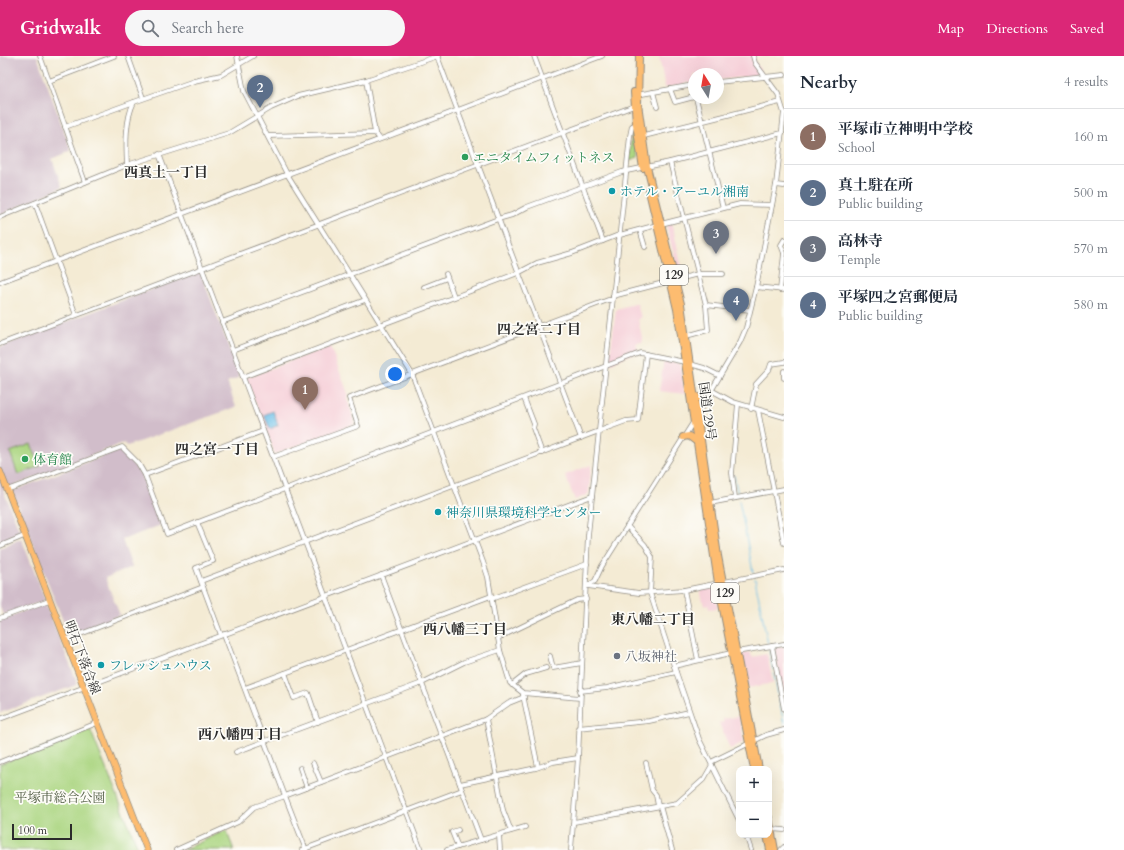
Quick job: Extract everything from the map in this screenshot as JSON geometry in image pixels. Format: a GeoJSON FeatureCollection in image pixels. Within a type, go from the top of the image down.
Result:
{"type":"FeatureCollection","features":[{"type":"Feature","properties":{"kind":"highway","name":"国道129号"},"geometry":{"type":"LineString","coordinates":[[634,56],[640,137],[645,167],[686,336],[687,363],[694,394],[720,582]]}},
{"type":"Feature","properties":{"kind":"highway","name":"国道129号"},"geometry":{"type":"LineString","coordinates":[[638,56],[634,106],[636,124],[640,137]]}},
{"type":"Feature","properties":{"kind":"highway","name":"国道129号"},"geometry":{"type":"LineString","coordinates":[[673,280],[720,582],[751,741],[758,766]]}},
{"type":"Feature","properties":{"kind":"highway"},"geometry":{"type":"LineString","coordinates":[[694,394],[698,398],[706,399]]}},
{"type":"Feature","properties":{"kind":"highway"},"geometry":{"type":"LineString","coordinates":[[683,437],[689,436],[697,442]]}},
{"type":"Feature","properties":{"kind":"highway","name":"国道129号"},"geometry":{"type":"LineString","coordinates":[[751,741],[754,766]]}},
{"type":"Feature","properties":{"kind":"highway"},"geometry":{"type":"LineString","coordinates":[[772,834],[775,850]]}},
{"type":"Feature","properties":{"kind":"highway"},"geometry":{"type":"LineString","coordinates":[[768,838],[770,850]]}},
{"type":"Feature","properties":{"kind":"main road","name":"明石下落合線"},"geometry":{"type":"LineString","coordinates":[[0,471],[96,723],[147,850]]}},
{"type":"Feature","properties":{"kind":"street"},"geometry":{"type":"LineString","coordinates":[[40,56],[85,182]]}},
{"type":"Feature","properties":{"kind":"street"},"geometry":{"type":"LineString","coordinates":[[49,81],[114,56]]}},
{"type":"Feature","properties":{"kind":"street"},"geometry":{"type":"LineString","coordinates":[[128,56],[143,98]]}},
{"type":"Feature","properties":{"kind":"street"},"geometry":{"type":"LineString","coordinates":[[237,56],[244,91],[287,174],[412,374],[476,540],[488,577],[500,650],[508,679],[523,695],[538,767]]}},
{"type":"Feature","properties":{"kind":"street"},"geometry":{"type":"LineString","coordinates":[[65,127],[143,98],[194,81],[221,75],[253,56]]}},
{"type":"Feature","properties":{"kind":"street"},"geometry":{"type":"LineString","coordinates":[[0,217],[126,165],[229,133],[298,96],[366,80],[438,56],[457,111],[581,438]]}},
{"type":"Feature","properties":{"kind":"street"},"geometry":{"type":"LineString","coordinates":[[534,56],[604,241]]}},
{"type":"Feature","properties":{"kind":"street"},"geometry":{"type":"LineString","coordinates":[[0,282],[602,56]]}},
{"type":"Feature","properties":{"kind":"street"},"geometry":{"type":"LineString","coordinates":[[587,586],[595,581],[602,566],[694,422],[711,390],[740,342],[756,288],[776,185],[784,112],[778,94],[755,63],[753,56]]}},
{"type":"Feature","properties":{"kind":"street"},"geometry":{"type":"LineString","coordinates":[[724,81],[784,75]]}},
{"type":"Feature","properties":{"kind":"street"},"geometry":{"type":"LineString","coordinates":[[366,80],[375,133],[380,139]]}},
{"type":"Feature","properties":{"kind":"street"},"geometry":{"type":"LineString","coordinates":[[636,95],[688,87]]}},
{"type":"Feature","properties":{"kind":"street"},"geometry":{"type":"LineString","coordinates":[[670,89],[675,102],[688,99]]}},
{"type":"Feature","properties":{"kind":"street"},"geometry":{"type":"LineString","coordinates":[[653,92],[657,107]]}},
{"type":"Feature","properties":{"kind":"street"},"geometry":{"type":"LineString","coordinates":[[126,165],[126,138],[134,102]]}},
{"type":"Feature","properties":{"kind":"street"},"geometry":{"type":"LineString","coordinates":[[640,137],[780,102]]}},
{"type":"Feature","properties":{"kind":"street"},"geometry":{"type":"LineString","coordinates":[[697,104],[724,208]]}},
{"type":"Feature","properties":{"kind":"street"},"geometry":{"type":"LineString","coordinates":[[0,344],[634,106]]}},
{"type":"Feature","properties":{"kind":"street"},"geometry":{"type":"LineString","coordinates":[[571,850],[578,758],[578,728],[592,496],[631,130],[636,124]]}},
{"type":"Feature","properties":{"kind":"street"},"geometry":{"type":"LineString","coordinates":[[268,136],[375,133]]}},
{"type":"Feature","properties":{"kind":"street"},"geometry":{"type":"LineString","coordinates":[[222,322],[512,215],[527,207],[627,171],[670,162],[782,134]]}},
{"type":"Feature","properties":{"kind":"street"},"geometry":{"type":"LineString","coordinates":[[159,154],[422,850]]}},
{"type":"Feature","properties":{"kind":"street"},"geometry":{"type":"LineString","coordinates":[[670,162],[706,305],[708,330],[686,336]]}},
{"type":"Feature","properties":{"kind":"street"},"geometry":{"type":"LineString","coordinates":[[776,185],[784,186]]}},
{"type":"Feature","properties":{"kind":"street"},"geometry":{"type":"LineString","coordinates":[[35,203],[76,315]]}},
{"type":"Feature","properties":{"kind":"street"},"geometry":{"type":"LineString","coordinates":[[243,377],[518,273],[537,263],[572,253],[619,235],[740,204],[772,205]]}},
{"type":"Feature","properties":{"kind":"street"},"geometry":{"type":"LineString","coordinates":[[640,230],[645,247]]}},
{"type":"Feature","properties":{"kind":"street"},"geometry":{"type":"LineString","coordinates":[[756,288],[782,290],[784,254],[781,245],[784,240]]}},
{"type":"Feature","properties":{"kind":"street"},"geometry":{"type":"LineString","coordinates":[[273,457],[358,426],[349,398],[612,298],[698,274],[723,274]]}},
{"type":"Feature","properties":{"kind":"street"},"geometry":{"type":"LineString","coordinates":[[424,287],[446,276],[454,297]]}},
{"type":"Feature","properties":{"kind":"street"},"geometry":{"type":"LineString","coordinates":[[233,350],[365,300]]}},
{"type":"Feature","properties":{"kind":"street"},"geometry":{"type":"LineString","coordinates":[[706,305],[750,310]]}},
{"type":"Feature","properties":{"kind":"street"},"geometry":{"type":"LineString","coordinates":[[7,490],[122,447],[138,462],[145,475],[166,534],[605,368],[640,353],[687,363],[704,368],[720,376]]}},
{"type":"Feature","properties":{"kind":"street"},"geometry":{"type":"LineString","coordinates":[[201,581],[626,421],[638,420],[646,354]]}},
{"type":"Feature","properties":{"kind":"street"},"geometry":{"type":"LineString","coordinates":[[751,409],[756,384],[769,370],[771,364],[784,362]]}},
{"type":"Feature","properties":{"kind":"street"},"geometry":{"type":"LineString","coordinates":[[784,371],[784,378]]}},
{"type":"Feature","properties":{"kind":"street"},"geometry":{"type":"LineString","coordinates":[[711,390],[751,409],[784,417]]}},
{"type":"Feature","properties":{"kind":"street"},"geometry":{"type":"LineString","coordinates":[[524,398],[534,424],[532,428],[542,453]]}},
{"type":"Feature","properties":{"kind":"street"},"geometry":{"type":"LineString","coordinates":[[735,498],[732,473],[738,404]]}},
{"type":"Feature","properties":{"kind":"street"},"geometry":{"type":"LineString","coordinates":[[758,410],[784,543]]}},
{"type":"Feature","properties":{"kind":"street"},"geometry":{"type":"LineString","coordinates":[[145,475],[263,431]]}},
{"type":"Feature","properties":{"kind":"street"},"geometry":{"type":"LineString","coordinates":[[710,503],[784,489]]}},
{"type":"Feature","properties":{"kind":"street"},"geometry":{"type":"LineString","coordinates":[[0,719],[592,496]]}},
{"type":"Feature","properties":{"kind":"street"},"geometry":{"type":"LineString","coordinates":[[197,522],[213,562],[196,568],[245,688],[304,850],[462,790]]}},
{"type":"Feature","properties":{"kind":"street"},"geometry":{"type":"LineString","coordinates":[[627,526],[645,545],[652,557],[650,593],[689,712],[711,764],[736,814]]}},
{"type":"Feature","properties":{"kind":"street"},"geometry":{"type":"LineString","coordinates":[[0,546],[24,536]]}},
{"type":"Feature","properties":{"kind":"street"},"geometry":{"type":"LineString","coordinates":[[245,688],[402,629],[587,564]]}},
{"type":"Feature","properties":{"kind":"street"},"geometry":{"type":"LineString","coordinates":[[587,586],[624,592],[650,593],[684,590],[784,570]]}},
{"type":"Feature","properties":{"kind":"street"},"geometry":{"type":"LineString","coordinates":[[381,575],[481,840]]}},
{"type":"Feature","properties":{"kind":"street"},"geometry":{"type":"LineString","coordinates":[[65,640],[203,587]]}},
{"type":"Feature","properties":{"kind":"street"},"geometry":{"type":"LineString","coordinates":[[684,590],[698,660]]}},
{"type":"Feature","properties":{"kind":"street"},"geometry":{"type":"LineString","coordinates":[[498,638],[577,600],[586,599]]}},
{"type":"Feature","properties":{"kind":"street"},"geometry":{"type":"LineString","coordinates":[[0,618],[49,600]]}},
{"type":"Feature","properties":{"kind":"street"},"geometry":{"type":"LineString","coordinates":[[674,666],[733,652],[784,644]]}},
{"type":"Feature","properties":{"kind":"street"},"geometry":{"type":"LineString","coordinates":[[772,646],[784,709]]}},
{"type":"Feature","properties":{"kind":"street"},"geometry":{"type":"LineString","coordinates":[[236,752],[422,683],[464,662],[500,650]]}},
{"type":"Feature","properties":{"kind":"street"},"geometry":{"type":"LineString","coordinates":[[550,656],[553,668],[582,664]]}},
{"type":"Feature","properties":{"kind":"street"},"geometry":{"type":"LineString","coordinates":[[512,684],[526,674],[546,668]]}},
{"type":"Feature","properties":{"kind":"street"},"geometry":{"type":"LineString","coordinates":[[580,691],[606,688],[676,672]]}},
{"type":"Feature","properties":{"kind":"street"},"geometry":{"type":"LineString","coordinates":[[285,673],[294,698],[308,693],[318,722]]}},
{"type":"Feature","properties":{"kind":"street"},"geometry":{"type":"LineString","coordinates":[[176,850],[238,822],[254,807],[387,758],[486,719],[523,695],[580,698]]}},
{"type":"Feature","properties":{"kind":"street"},"geometry":{"type":"LineString","coordinates":[[578,728],[649,721],[689,712]]}},
{"type":"Feature","properties":{"kind":"street"},"geometry":{"type":"LineString","coordinates":[[486,719],[503,810],[511,832]]}},
{"type":"Feature","properties":{"kind":"street"},"geometry":{"type":"LineString","coordinates":[[0,762],[96,723]]}},
{"type":"Feature","properties":{"kind":"street"},"geometry":{"type":"LineString","coordinates":[[574,822],[677,803],[704,778],[711,764],[766,734],[784,730]]}},
{"type":"Feature","properties":{"kind":"street"},"geometry":{"type":"LineString","coordinates":[[460,784],[497,777],[553,762],[578,758]]}},
{"type":"Feature","properties":{"kind":"street"},"geometry":{"type":"LineString","coordinates":[[313,763],[321,782]]}},
{"type":"Feature","properties":{"kind":"street"},"geometry":{"type":"LineString","coordinates":[[646,763],[652,790],[656,794],[672,850]]}},
{"type":"Feature","properties":{"kind":"street"},"geometry":{"type":"LineString","coordinates":[[300,768],[307,788]]}},
{"type":"Feature","properties":{"kind":"street"},"geometry":{"type":"LineString","coordinates":[[447,850],[458,847],[464,848],[481,840],[525,827]]}},
{"type":"Feature","properties":{"kind":"street"},"geometry":{"type":"LineString","coordinates":[[772,829],[784,830]]}},
{"type":"Feature","properties":{"kind":"street"},"geometry":{"type":"LineString","coordinates":[[458,830],[452,832],[458,847]]}},
{"type":"Feature","properties":{"kind":"street"},"geometry":{"type":"LineString","coordinates":[[499,835],[500,850]]}},
{"type":"Feature","properties":{"kind":"street"},"geometry":{"type":"LineString","coordinates":[[747,838],[751,850]]}},
{"type":"Feature","properties":{"kind":"street"},"geometry":{"type":"LineString","coordinates":[[781,850],[784,847]]}},
{"type":"Feature","properties":{"kind":"shaded area"},"geometry":{"type":"Polygon","coordinates":[[[0,56],[37,56],[71,151],[52,159],[62,187],[0,215],[0,56]]]}},
{"type":"Feature","properties":{"kind":"shaded area"},"geometry":{"type":"Polygon","coordinates":[[[659,56],[752,56],[762,73],[761,75],[724,79],[724,68],[688,68],[688,83],[665,88],[659,56]]]}},
{"type":"Feature","properties":{"kind":"shaded area"},"geometry":{"type":"Polygon","coordinates":[[[672,223],[678,250],[673,251],[666,225],[672,223]]]}},
{"type":"Feature","properties":{"kind":"shaded area"},"geometry":{"type":"Polygon","coordinates":[[[678,251],[684,276],[680,277],[673,252],[678,251]]]}},
{"type":"Feature","properties":{"kind":"shaded area"},"geometry":{"type":"Polygon","coordinates":[[[200,271],[240,377],[227,382],[236,407],[127,446],[124,443],[3,490],[20,532],[18,536],[0,543],[0,347],[200,271]]]}},
{"type":"Feature","properties":{"kind":"shaded area"},"geometry":{"type":"Polygon","coordinates":[[[637,303],[641,318],[638,319],[643,342],[636,343],[638,351],[609,364],[616,309],[637,303]]]}},
{"type":"Feature","properties":{"kind":"shaded area"},"geometry":{"type":"Polygon","coordinates":[[[330,346],[349,396],[347,397],[355,424],[275,454],[246,378],[330,346]]]}},
{"type":"Feature","properties":{"kind":"shaded area"},"geometry":{"type":"Polygon","coordinates":[[[664,360],[681,364],[685,394],[659,391],[664,360]]]}},
{"type":"Feature","properties":{"kind":"shaded area"},"geometry":{"type":"Polygon","coordinates":[[[122,449],[142,476],[161,525],[122,540],[132,567],[105,578],[120,615],[69,636],[12,491],[122,449]]]}},
{"type":"Feature","properties":{"kind":"shaded area"},"geometry":{"type":"Polygon","coordinates":[[[591,465],[589,492],[587,495],[575,500],[565,475],[591,465]]]}},
{"type":"Feature","properties":{"kind":"shaded area"},"geometry":{"type":"Polygon","coordinates":[[[20,539],[22,540],[45,599],[44,601],[3,615],[0,607],[0,548],[20,539]]]}},
{"type":"Feature","properties":{"kind":"shaded area"},"geometry":{"type":"Polygon","coordinates":[[[710,587],[715,592],[718,608],[709,609],[708,605],[704,606],[700,590],[710,587]]]}},
{"type":"Feature","properties":{"kind":"shaded area"},"geometry":{"type":"Polygon","coordinates":[[[45,603],[77,682],[76,685],[0,713],[0,620],[45,603]]]}},
{"type":"Feature","properties":{"kind":"shaded area"},"geometry":{"type":"Polygon","coordinates":[[[784,646],[784,698],[774,648],[784,646]]]}},
{"type":"Feature","properties":{"kind":"shaded area"},"geometry":{"type":"Polygon","coordinates":[[[750,652],[752,657],[767,654],[773,683],[748,688],[741,654],[750,652]]]}},
{"type":"Feature","properties":{"kind":"shaded area"},"geometry":{"type":"Polygon","coordinates":[[[739,716],[744,742],[730,749],[719,723],[724,722],[723,719],[739,716]]]}},
{"type":"Feature","properties":{"kind":"green space"},"geometry":{"type":"Polygon","coordinates":[[[634,131],[638,158],[629,161],[632,132],[634,131]]]}},
{"type":"Feature","properties":{"kind":"green space","name":"体育館"},"geometry":{"type":"Polygon","coordinates":[[[31,444],[40,466],[18,475],[10,452],[31,444]]]}},
{"type":"Feature","properties":{"kind":"green space","name":"平塚市総合公園"},"geometry":{"type":"Polygon","coordinates":[[[90,729],[139,850],[0,850],[0,764],[90,729]]]}},
{"type":"Feature","properties":{"kind":"green space"},"geometry":{"type":"Polygon","coordinates":[[[226,830],[234,850],[184,850],[226,830]]]}},
{"type":"Feature","properties":{"kind":"water"},"geometry":{"type":"Polygon","coordinates":[[[273,411],[278,425],[270,429],[264,415],[273,411]]]}},
{"type":"Feature","properties":{"kind":"waterway"},"geometry":{"type":"LineString","coordinates":[[734,476],[738,495]]}},
{"type":"Feature","properties":{"kind":"waterway"},"geometry":{"type":"LineString","coordinates":[[739,500],[753,572]]}},
{"type":"Feature","properties":{"kind":"waterway"},"geometry":{"type":"LineString","coordinates":[[755,579],[768,644]]}},
{"type":"Feature","properties":{"kind":"waterway"},"geometry":{"type":"LineString","coordinates":[[769,649],[784,724]]}},
{"type":"Feature","properties":{"kind":"place","name":"真土駐在所"},"geometry":{"type":"Point","coordinates":[260,108]}},
{"type":"Feature","properties":{"kind":"place","name":"エニタイムフィットネス"},"geometry":{"type":"Point","coordinates":[465,157]}},
{"type":"Feature","properties":{"kind":"place","name":"ホテル・アーユル湘南"},"geometry":{"type":"Point","coordinates":[612,191]}},
{"type":"Feature","properties":{"kind":"place","name":"高林寺"},"geometry":{"type":"Point","coordinates":[716,254]}},
{"type":"Feature","properties":{"kind":"place","name":"平塚四之宮郵便局"},"geometry":{"type":"Point","coordinates":[736,321]}},
{"type":"Feature","properties":{"kind":"place","name":"平塚市立神明中学校"},"geometry":{"type":"Point","coordinates":[305,410]}},
{"type":"Feature","properties":{"kind":"place","name":"体育館"},"geometry":{"type":"Point","coordinates":[25,459]}},
{"type":"Feature","properties":{"kind":"place","name":"神奈川県環境科学センター"},"geometry":{"type":"Point","coordinates":[438,512]}},
{"type":"Feature","properties":{"kind":"place","name":"八坂神社"},"geometry":{"type":"Point","coordinates":[617,656]}},
{"type":"Feature","properties":{"kind":"place","name":"フレッシュハウス"},"geometry":{"type":"Point","coordinates":[101,665]}},
{"type":"Feature","properties":{"kind":"district","name":"西真土一丁目"},"geometry":{"type":"Point","coordinates":[166,172]}},
{"type":"Feature","properties":{"kind":"district","name":"四之宮二丁目"},"geometry":{"type":"Point","coordinates":[539,329]}},
{"type":"Feature","properties":{"kind":"district","name":"四之宮一丁目"},"geometry":{"type":"Point","coordinates":[217,449]}},
{"type":"Feature","properties":{"kind":"district","name":"東八幡二丁目"},"geometry":{"type":"Point","coordinates":[653,619]}},
{"type":"Feature","properties":{"kind":"district","name":"西八幡三丁目"},"geometry":{"type":"Point","coordinates":[465,629]}},
{"type":"Feature","properties":{"kind":"district","name":"西八幡四丁目"},"geometry":{"type":"Point","coordinates":[240,734]}}]}
